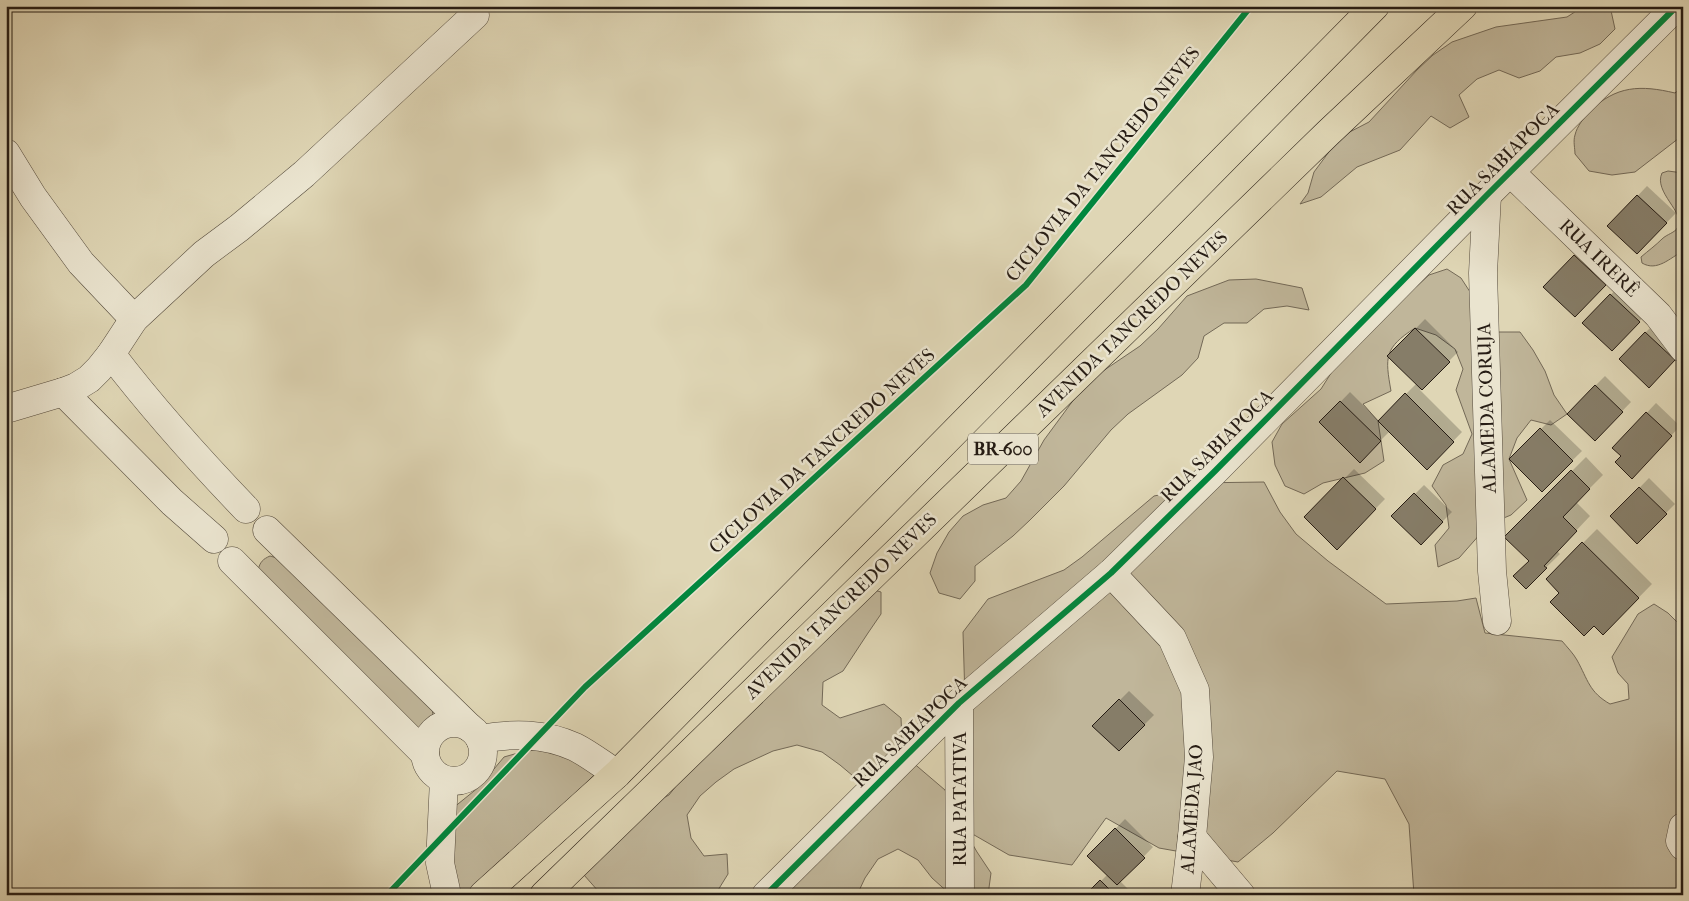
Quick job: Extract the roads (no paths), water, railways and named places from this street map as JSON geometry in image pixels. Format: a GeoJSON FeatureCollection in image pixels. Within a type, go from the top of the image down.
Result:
{"type":"FeatureCollection","features":[{"type":"Feature","properties":{"kind":"main road","name":"AVENIDA TANCREDO NEVES"},"geometry":{"type":"LineString","coordinates":[[482,895],[617,774],[1375,6]]}},
{"type":"Feature","properties":{"kind":"main road","name":"AVENIDA TANCREDO NEVES"},"geometry":{"type":"LineString","coordinates":[[544,895],[1321,140],[1463,6]]}},
{"type":"Feature","properties":{"kind":"street","name":"RUA SABIAPOCA"},"geometry":{"type":"LineString","coordinates":[[774,891],[959,703],[1111,573],[1215,471],[1486,196],[1677,6]]}},
{"type":"Feature","properties":{"kind":"street"},"geometry":{"type":"LineString","coordinates":[[6,409],[76,387],[89,379],[111,354],[134,319],[204,254],[272,202],[304,174],[475,15]]}},
{"type":"Feature","properties":{"kind":"street"},"geometry":{"type":"LineString","coordinates":[[6,153],[33,197],[81,263],[134,319]]}},
{"type":"Feature","properties":{"kind":"street","name":"RUA IRERÊ"},"geometry":{"type":"LineString","coordinates":[[1510,172],[1658,314],[1683,348]]}},
{"type":"Feature","properties":{"kind":"street","name":"ALAMEDA CORUJA"},"geometry":{"type":"LineString","coordinates":[[1486,196],[1483,273],[1492,571],[1497,621]]}},
{"type":"Feature","properties":{"kind":"street"},"geometry":{"type":"LineString","coordinates":[[111,354],[204,465],[246,509]]}},
{"type":"Feature","properties":{"kind":"street"},"geometry":{"type":"LineString","coordinates":[[62,392],[172,502],[214,539]]}},
{"type":"Feature","properties":{"kind":"street"},"geometry":{"type":"LineString","coordinates":[[237,509],[246,509],[256,513],[263,520],[267,530],[267,540],[264,548],[250,560],[241,562],[224,556],[217,548],[214,539],[217,522],[229,511],[237,509]]}},
{"type":"Feature","properties":{"kind":"street"},"geometry":{"type":"LineString","coordinates":[[232,560],[424,754],[428,765],[435,774],[444,780],[454,782],[464,780],[473,775],[483,759],[483,748],[475,733],[267,530]]}},
{"type":"Feature","properties":{"kind":"street","name":"ALAMEDA JAO"},"geometry":{"type":"LineString","coordinates":[[1111,573],[1172,638],[1195,690],[1199,757],[1185,895]]}},
{"type":"Feature","properties":{"kind":"street","name":"RUA PATATIVA"},"geometry":{"type":"LineString","coordinates":[[959,703],[960,895]]}},
{"type":"Feature","properties":{"kind":"street"},"geometry":{"type":"LineString","coordinates":[[424,754],[431,734],[438,727],[448,723],[459,723],[475,733],[522,734],[549,738],[576,748],[617,774]]}},
{"type":"Feature","properties":{"kind":"street"},"geometry":{"type":"LineString","coordinates":[[444,780],[440,863],[447,895]]}},
{"type":"Feature","properties":{"kind":"street"},"geometry":{"type":"LineString","coordinates":[[1683,827],[1680,841],[1683,846]]}},
{"type":"Feature","properties":{"kind":"street"},"geometry":{"type":"LineString","coordinates":[[1192,837],[1241,895]]}}]}
